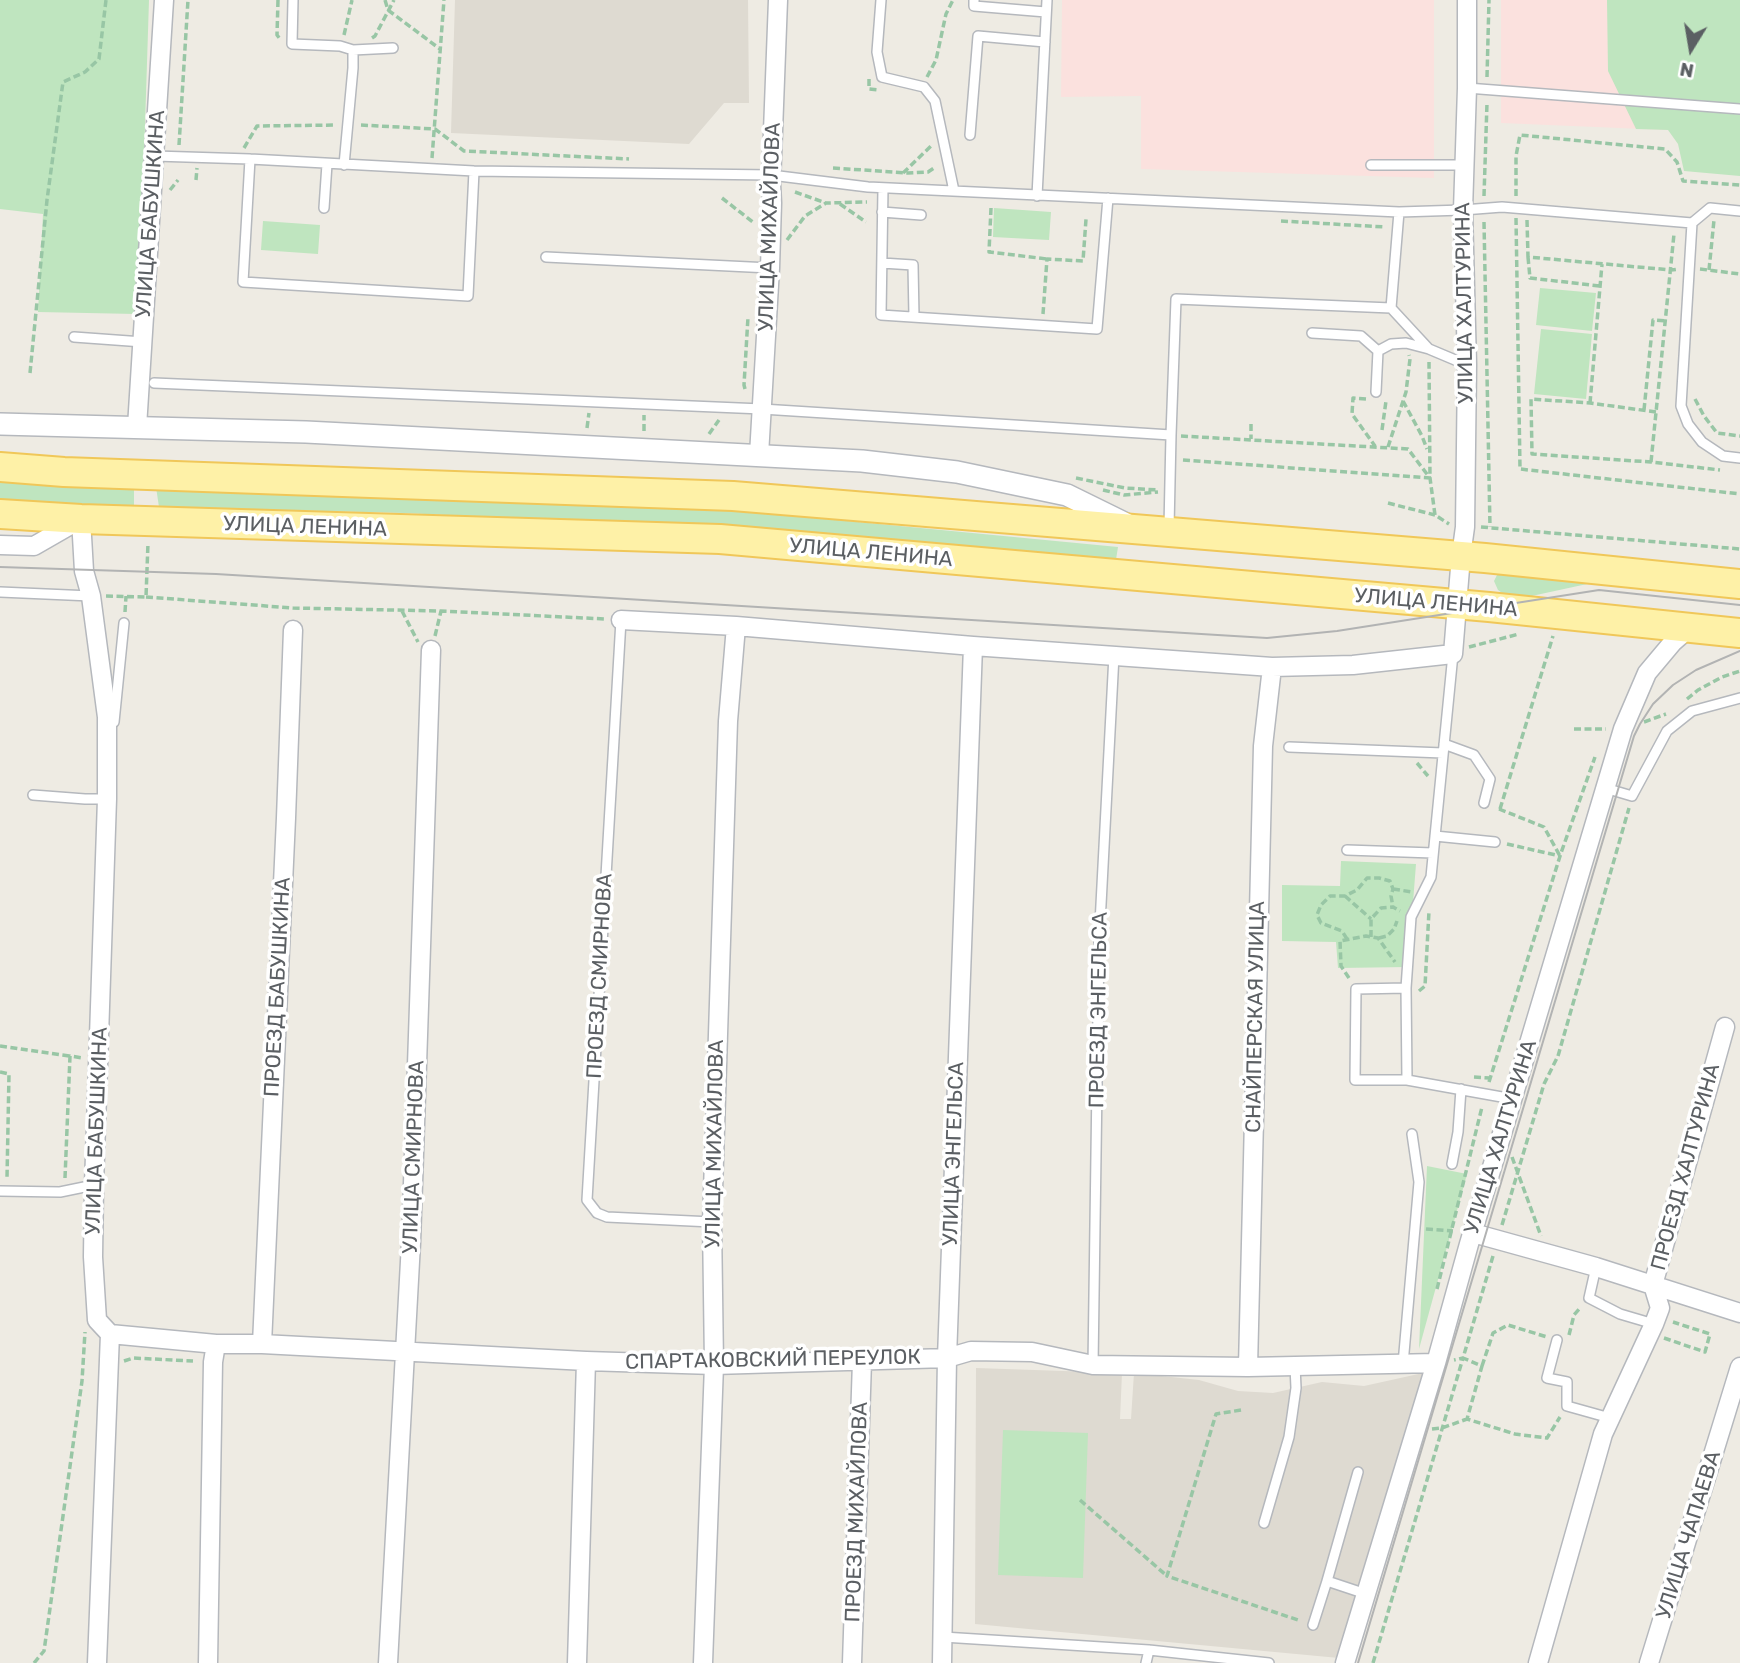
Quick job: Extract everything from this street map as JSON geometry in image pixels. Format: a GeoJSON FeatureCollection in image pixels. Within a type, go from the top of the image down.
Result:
{"type":"FeatureCollection","features":[{"type":"Feature","properties":{"kind":"main road"},"geometry":{"type":"LineString","coordinates":[[0,467],[64,472],[733,496],[1461,556],[1740,584]]}},
{"type":"Feature","properties":{"kind":"main road","name":"УЛИЦА ЛЕНИНА"},"geometry":{"type":"LineString","coordinates":[[0,514],[81,519],[720,539],[1740,633]]}},
{"type":"Feature","properties":{"kind":"main road"},"geometry":{"type":"LineString","coordinates":[[1135,576],[1139,530]]}},
{"type":"Feature","properties":{"kind":"street","name":"УЛИЦА БАБУШКИНА"},"geometry":{"type":"LineString","coordinates":[[137,427],[164,0]]}},
{"type":"Feature","properties":{"kind":"street","name":"УЛИЦА МИХАЙЛОВА"},"geometry":{"type":"LineString","coordinates":[[759,455],[770,265],[778,0]]}},
{"type":"Feature","properties":{"kind":"street","name":"УЛИЦА ХАЛТУРИНА"},"geometry":{"type":"LineString","coordinates":[[1453,654],[1465,527],[1467,365],[1464,211],[1468,88],[1467,0]]}},
{"type":"Feature","properties":{"kind":"street"},"geometry":{"type":"LineString","coordinates":[[0,424],[306,432],[862,461],[957,472],[1067,495],[1139,530]]}},
{"type":"Feature","properties":{"kind":"street","name":"УЛИЦА БАБУШКИНА"},"geometry":{"type":"LineString","coordinates":[[81,519],[84,570],[91,596],[107,717],[107,799],[94,1185],[93,1257],[97,1320]]}},
{"type":"Feature","properties":{"kind":"street"},"geometry":{"type":"LineString","coordinates":[[0,545],[34,547],[81,519]]}},
{"type":"Feature","properties":{"kind":"street"},"geometry":{"type":"LineString","coordinates":[[621,620],[736,626],[1272,667],[1353,665],[1453,654]]}},
{"type":"Feature","properties":{"kind":"street","name":"УЛИЦА МИХАЙЛОВА"},"geometry":{"type":"LineString","coordinates":[[703,1663],[715,1364],[712,1222],[728,721],[736,626]]}},
{"type":"Feature","properties":{"kind":"street","name":"УЛИЦА ХАЛТУРИНА"},"geometry":{"type":"LineString","coordinates":[[1345,1663],[1623,729],[1647,673],[1673,642],[1689,628]]}},
{"type":"Feature","properties":{"kind":"street","name":"ПРОЕЗД БАБУШКИНА"},"geometry":{"type":"LineString","coordinates":[[262,1344],[293,630]]}},
{"type":"Feature","properties":{"kind":"street","name":"УЛИЦА ЭНГЕЛЬСА"},"geometry":{"type":"LineString","coordinates":[[942,1663],[947,1358],[973,646]]}},
{"type":"Feature","properties":{"kind":"street","name":"УЛИЦА СМИРНОВА"},"geometry":{"type":"LineString","coordinates":[[388,1663],[412,1216],[432,650]]}},
{"type":"Feature","properties":{"kind":"street","name":"СНАЙПЕРСКАЯ УЛИЦА"},"geometry":{"type":"LineString","coordinates":[[1248,1367],[1263,746],[1272,667]]}},
{"type":"Feature","properties":{"kind":"street","name":"ПРОЕЗД ХАЛТУРИНА"},"geometry":{"type":"LineString","coordinates":[[1538,1663],[1603,1434],[1660,1322],[1660,1308],[1653,1286],[1725,1027]]}},
{"type":"Feature","properties":{"kind":"street"},"geometry":{"type":"LineString","coordinates":[[1473,1233],[1596,1267],[1740,1313]]}},
{"type":"Feature","properties":{"kind":"street"},"geometry":{"type":"LineString","coordinates":[[97,1320],[110,1334],[97,1663]]}},
{"type":"Feature","properties":{"kind":"street","name":"СПАРТАКОВСКИЙ ПЕРЕУЛОК"},"geometry":{"type":"LineString","coordinates":[[110,1334],[216,1344],[262,1344],[586,1361],[715,1364],[947,1358],[971,1351],[1032,1352],[1093,1364],[1248,1367],[1436,1363]]}},
{"type":"Feature","properties":{"kind":"street"},"geometry":{"type":"LineString","coordinates":[[208,1663],[213,1362],[216,1344]]}},
{"type":"Feature","properties":{"kind":"street"},"geometry":{"type":"LineString","coordinates":[[577,1663],[586,1361]]}},
{"type":"Feature","properties":{"kind":"street","name":"ПРОЕЗД МИХАЙЛОВА"},"geometry":{"type":"LineString","coordinates":[[852,1663],[862,1361]]}},
{"type":"Feature","properties":{"kind":"street","name":"УЛИЦА ЧАПАЕВА"},"geometry":{"type":"LineString","coordinates":[[1650,1663],[1740,1367]]}},
{"type":"Feature","properties":{"kind":"lane"},"geometry":{"type":"LineString","coordinates":[[293,0],[292,44],[340,46],[353,50],[393,48]]}},
{"type":"Feature","properties":{"kind":"lane"},"geometry":{"type":"LineString","coordinates":[[881,0],[877,52],[882,76],[924,87],[935,101],[954,191]]}},
{"type":"Feature","properties":{"kind":"lane"},"geometry":{"type":"LineString","coordinates":[[974,0],[974,6],[1046,12]]}},
{"type":"Feature","properties":{"kind":"lane"},"geometry":{"type":"LineString","coordinates":[[1037,196],[1047,0]]}},
{"type":"Feature","properties":{"kind":"lane"},"geometry":{"type":"LineString","coordinates":[[970,135],[978,36],[1045,42]]}},
{"type":"Feature","properties":{"kind":"lane"},"geometry":{"type":"LineString","coordinates":[[344,165],[353,50]]}},
{"type":"Feature","properties":{"kind":"lane"},"geometry":{"type":"LineString","coordinates":[[1468,88],[1740,109]]}},
{"type":"Feature","properties":{"kind":"lane"},"geometry":{"type":"LineString","coordinates":[[155,156],[474,171],[771,179],[883,188],[1399,212],[1464,211],[1502,207],[1692,223],[1710,208],[1740,211]]}},
{"type":"Feature","properties":{"kind":"lane"},"geometry":{"type":"LineString","coordinates":[[250,159],[243,282],[468,296],[474,171]]}},
{"type":"Feature","properties":{"kind":"lane"},"geometry":{"type":"LineString","coordinates":[[324,208],[327,164]]}},
{"type":"Feature","properties":{"kind":"lane"},"geometry":{"type":"LineString","coordinates":[[1371,165],[1465,165]]}},
{"type":"Feature","properties":{"kind":"lane"},"geometry":{"type":"LineString","coordinates":[[883,188],[881,315],[1097,329],[1108,198]]}},
{"type":"Feature","properties":{"kind":"lane"},"geometry":{"type":"LineString","coordinates":[[883,212],[921,215]]}},
{"type":"Feature","properties":{"kind":"lane"},"geometry":{"type":"LineString","coordinates":[[1391,308],[1399,212]]}},
{"type":"Feature","properties":{"kind":"lane"},"geometry":{"type":"LineString","coordinates":[[1692,223],[1681,406],[1688,424],[1702,442],[1723,456],[1740,458]]}},
{"type":"Feature","properties":{"kind":"lane"},"geometry":{"type":"LineString","coordinates":[[546,257],[770,265]]}},
{"type":"Feature","properties":{"kind":"lane"},"geometry":{"type":"LineString","coordinates":[[882,263],[913,265],[914,317]]}},
{"type":"Feature","properties":{"kind":"lane"},"geometry":{"type":"LineString","coordinates":[[1169,532],[1176,299],[1391,308],[1429,349]]}},
{"type":"Feature","properties":{"kind":"lane"},"geometry":{"type":"LineString","coordinates":[[1312,333],[1361,336],[1378,351]]}},
{"type":"Feature","properties":{"kind":"lane"},"geometry":{"type":"LineString","coordinates":[[74,337],[143,342]]}},
{"type":"Feature","properties":{"kind":"lane"},"geometry":{"type":"LineString","coordinates":[[1378,351],[1391,344],[1406,343],[1429,349],[1467,365]]}},
{"type":"Feature","properties":{"kind":"lane"},"geometry":{"type":"LineString","coordinates":[[1376,392],[1378,351]]}},
{"type":"Feature","properties":{"kind":"lane"},"geometry":{"type":"LineString","coordinates":[[154,383],[762,409],[1171,435]]}},
{"type":"Feature","properties":{"kind":"lane"},"geometry":{"type":"LineString","coordinates":[[0,592],[91,596]]}},
{"type":"Feature","properties":{"kind":"lane","name":"ПРОЕЗД СМИРНОВА"},"geometry":{"type":"LineString","coordinates":[[621,620],[587,1200],[597,1213],[607,1217],[712,1222]]}},
{"type":"Feature","properties":{"kind":"lane"},"geometry":{"type":"LineString","coordinates":[[33,795],[107,799],[124,623]]}},
{"type":"Feature","properties":{"kind":"lane"},"geometry":{"type":"LineString","coordinates":[[1407,1080],[1406,988],[1411,917],[1431,877],[1453,654]]}},
{"type":"Feature","properties":{"kind":"lane","name":"ПРОЕЗД ЭНГЕЛЬСА"},"geometry":{"type":"LineString","coordinates":[[1093,1364],[1099,943],[1114,655]]}},
{"type":"Feature","properties":{"kind":"lane"},"geometry":{"type":"LineString","coordinates":[[1605,788],[1632,796],[1667,731],[1692,711],[1740,698]]}},
{"type":"Feature","properties":{"kind":"lane"},"geometry":{"type":"LineString","coordinates":[[1289,747],[1444,748],[1474,755],[1490,779],[1484,803]]}},
{"type":"Feature","properties":{"kind":"lane"},"geometry":{"type":"LineString","coordinates":[[1435,835],[1495,842]]}},
{"type":"Feature","properties":{"kind":"lane"},"geometry":{"type":"LineString","coordinates":[[1347,850],[1433,853]]}},
{"type":"Feature","properties":{"kind":"lane"},"geometry":{"type":"LineString","coordinates":[[1406,988],[1356,989],[1354,1080],[1407,1080],[1513,1099]]}},
{"type":"Feature","properties":{"kind":"lane"},"geometry":{"type":"LineString","coordinates":[[1452,1164],[1458,1132],[1461,1089]]}},
{"type":"Feature","properties":{"kind":"lane"},"geometry":{"type":"LineString","coordinates":[[1403,1364],[1419,1182],[1412,1134]]}},
{"type":"Feature","properties":{"kind":"lane"},"geometry":{"type":"LineString","coordinates":[[0,1191],[60,1192],[94,1185]]}},
{"type":"Feature","properties":{"kind":"lane"},"geometry":{"type":"LineString","coordinates":[[1596,1267],[1589,1298],[1620,1314],[1660,1322]]}},
{"type":"Feature","properties":{"kind":"lane"},"geometry":{"type":"LineString","coordinates":[[1557,1340],[1547,1378],[1567,1382],[1567,1406],[1610,1418]]}},
{"type":"Feature","properties":{"kind":"lane"},"geometry":{"type":"LineString","coordinates":[[1264,1523],[1289,1437],[1296,1388],[1295,1366]]}},
{"type":"Feature","properties":{"kind":"lane"},"geometry":{"type":"LineString","coordinates":[[1313,1625],[1358,1472]]}},
{"type":"Feature","properties":{"kind":"lane"},"geometry":{"type":"LineString","coordinates":[[1326,1581],[1366,1594]]}},
{"type":"Feature","properties":{"kind":"lane"},"geometry":{"type":"LineString","coordinates":[[943,1637],[1149,1650],[1269,1663]]}},
{"type":"Feature","properties":{"kind":"lane"},"geometry":{"type":"LineString","coordinates":[[1146,1663],[1149,1650]]}},
{"type":"Feature","properties":{"kind":"path"},"geometry":{"type":"LineString","coordinates":[[30,373],[62,82],[85,72],[99,59],[106,0]]}},
{"type":"Feature","properties":{"kind":"path"},"geometry":{"type":"LineString","coordinates":[[278,0],[277,35],[283,44]]}},
{"type":"Feature","properties":{"kind":"path"},"geometry":{"type":"LineString","coordinates":[[340,46],[352,0]]}},
{"type":"Feature","properties":{"kind":"path"},"geometry":{"type":"LineString","coordinates":[[385,0],[388,10],[440,49]]}},
{"type":"Feature","properties":{"kind":"path"},"geometry":{"type":"LineString","coordinates":[[353,50],[375,36],[394,0]]}},
{"type":"Feature","properties":{"kind":"path"},"geometry":{"type":"LineString","coordinates":[[431,169],[444,0]]}},
{"type":"Feature","properties":{"kind":"path"},"geometry":{"type":"LineString","coordinates":[[929,73],[936,60],[946,14],[953,0]]}},
{"type":"Feature","properties":{"kind":"path"},"geometry":{"type":"LineString","coordinates":[[1489,0],[1484,208],[1490,527]]}},
{"type":"Feature","properties":{"kind":"path"},"geometry":{"type":"LineString","coordinates":[[237,159],[257,126],[347,125],[435,129],[464,151],[631,159]]}},
{"type":"Feature","properties":{"kind":"path"},"geometry":{"type":"LineString","coordinates":[[1740,185],[1684,181],[1677,162],[1665,149],[1520,135],[1516,156],[1520,469],[1740,494]]}},
{"type":"Feature","properties":{"kind":"path"},"geometry":{"type":"LineString","coordinates":[[903,173],[931,146]]}},
{"type":"Feature","properties":{"kind":"path"},"geometry":{"type":"LineString","coordinates":[[824,167],[903,173],[928,172],[934,169]]}},
{"type":"Feature","properties":{"kind":"path"},"geometry":{"type":"LineString","coordinates":[[771,179],[826,203],[867,202]]}},
{"type":"Feature","properties":{"kind":"path"},"geometry":{"type":"LineString","coordinates":[[722,198],[754,223]]}},
{"type":"Feature","properties":{"kind":"path"},"geometry":{"type":"LineString","coordinates":[[770,265],[806,216],[826,203]]}},
{"type":"Feature","properties":{"kind":"path"},"geometry":{"type":"LineString","coordinates":[[838,203],[866,222]]}},
{"type":"Feature","properties":{"kind":"path"},"geometry":{"type":"LineString","coordinates":[[991,208],[989,252],[1047,259],[1083,261],[1086,219]]}},
{"type":"Feature","properties":{"kind":"path"},"geometry":{"type":"LineString","coordinates":[[1526,209],[1530,278],[1600,286]]}},
{"type":"Feature","properties":{"kind":"path"},"geometry":{"type":"LineString","coordinates":[[1709,270],[1714,217]]}},
{"type":"Feature","properties":{"kind":"path"},"geometry":{"type":"LineString","coordinates":[[1651,462],[1676,222]]}},
{"type":"Feature","properties":{"kind":"path"},"geometry":{"type":"LineString","coordinates":[[1528,257],[1671,271],[1689,268],[1740,274]]}},
{"type":"Feature","properties":{"kind":"path"},"geometry":{"type":"LineString","coordinates":[[1043,326],[1047,259]]}},
{"type":"Feature","properties":{"kind":"path"},"geometry":{"type":"LineString","coordinates":[[1590,403],[1602,264]]}},
{"type":"Feature","properties":{"kind":"path"},"geometry":{"type":"LineString","coordinates":[[1644,410],[1653,320],[1666,321]]}},
{"type":"Feature","properties":{"kind":"path"},"geometry":{"type":"LineString","coordinates":[[1388,447],[1406,392],[1410,359],[1406,343]]}},
{"type":"Feature","properties":{"kind":"path"},"geometry":{"type":"LineString","coordinates":[[1429,349],[1429,454],[1435,516]]}},
{"type":"Feature","properties":{"kind":"path"},"geometry":{"type":"LineString","coordinates":[[1693,395],[1717,433],[1740,436]]}},
{"type":"Feature","properties":{"kind":"path"},"geometry":{"type":"LineString","coordinates":[[1375,446],[1352,414],[1353,398],[1386,401],[1382,430]]}},
{"type":"Feature","properties":{"kind":"path"},"geometry":{"type":"LineString","coordinates":[[1656,412],[1590,403],[1531,399],[1532,454],[1651,462],[1727,471]]}},
{"type":"Feature","properties":{"kind":"path"},"geometry":{"type":"LineString","coordinates":[[1403,401],[1429,454]]}},
{"type":"Feature","properties":{"kind":"path"},"geometry":{"type":"LineString","coordinates":[[1251,424],[1251,439]]}},
{"type":"Feature","properties":{"kind":"path"},"geometry":{"type":"LineString","coordinates":[[1171,435],[1408,449],[1430,478]]}},
{"type":"Feature","properties":{"kind":"path"},"geometry":{"type":"LineString","coordinates":[[1171,458],[1430,478]]}},
{"type":"Feature","properties":{"kind":"path"},"geometry":{"type":"LineString","coordinates":[[1388,503],[1435,516],[1450,525],[1465,527],[1740,549]]}},
{"type":"Feature","properties":{"kind":"path"},"geometry":{"type":"LineString","coordinates":[[145,597],[293,608],[441,611],[621,620]]}},
{"type":"Feature","properties":{"kind":"path"},"geometry":{"type":"LineString","coordinates":[[402,610],[420,647],[432,650],[441,611]]}},
{"type":"Feature","properties":{"kind":"path"},"geometry":{"type":"LineString","coordinates":[[1500,809],[1554,631]]}},
{"type":"Feature","properties":{"kind":"path"},"geometry":{"type":"LineString","coordinates":[[1679,705],[1714,681],[1740,671]]}},
{"type":"Feature","properties":{"kind":"path"},"geometry":{"type":"LineString","coordinates":[[1574,729],[1623,729],[1670,712]]}},
{"type":"Feature","properties":{"kind":"path"},"geometry":{"type":"LineString","coordinates":[[1437,1290],[1485,1094],[1560,856],[1596,754]]}},
{"type":"Feature","properties":{"kind":"path"},"geometry":{"type":"LineString","coordinates":[[1373,1663],[1544,1084],[1558,1056],[1632,796]]}},
{"type":"Feature","properties":{"kind":"path"},"geometry":{"type":"LineString","coordinates":[[1484,803],[1544,827],[1560,856]]}},
{"type":"Feature","properties":{"kind":"path"},"geometry":{"type":"LineString","coordinates":[[1495,842],[1560,856]]}},
{"type":"Feature","properties":{"kind":"path"},"geometry":{"type":"LineString","coordinates":[[1347,939],[1342,932],[1321,923],[1317,915],[1321,905],[1330,896],[1345,897],[1357,890],[1367,878],[1378,878],[1390,881],[1393,907]]}},
{"type":"Feature","properties":{"kind":"path"},"geometry":{"type":"LineString","coordinates":[[1345,897],[1371,919]]}},
{"type":"Feature","properties":{"kind":"path"},"geometry":{"type":"LineString","coordinates":[[1371,937],[1371,919],[1381,908],[1393,907],[1411,917]]}},
{"type":"Feature","properties":{"kind":"path"},"geometry":{"type":"LineString","coordinates":[[1416,993],[1425,986],[1429,909]]}},
{"type":"Feature","properties":{"kind":"path"},"geometry":{"type":"LineString","coordinates":[[1356,989],[1342,966],[1340,941],[1366,936],[1378,938],[1394,962],[1408,970]]}},
{"type":"Feature","properties":{"kind":"path"},"geometry":{"type":"LineString","coordinates":[[0,1046],[70,1056]]}},
{"type":"Feature","properties":{"kind":"path"},"geometry":{"type":"LineString","coordinates":[[0,1072],[9,1074],[7,1181]]}},
{"type":"Feature","properties":{"kind":"path"},"geometry":{"type":"LineString","coordinates":[[1466,1077],[1490,1079]]}},
{"type":"Feature","properties":{"kind":"path"},"geometry":{"type":"LineString","coordinates":[[1503,1131],[1547,1254]]}},
{"type":"Feature","properties":{"kind":"path"},"geometry":{"type":"LineString","coordinates":[[1415,1228],[1473,1233]]}},
{"type":"Feature","properties":{"kind":"path"},"geometry":{"type":"LineString","coordinates":[[34,1663],[44,1651],[82,1381],[85,1331],[97,1320]]}},
{"type":"Feature","properties":{"kind":"path"},"geometry":{"type":"LineString","coordinates":[[1660,1322],[1710,1334],[1705,1352],[1660,1337],[1660,1322]]}},
{"type":"Feature","properties":{"kind":"path"},"geometry":{"type":"LineString","coordinates":[[1467,1419],[1493,1333],[1508,1325],[1557,1340]]}},
{"type":"Feature","properties":{"kind":"path"},"geometry":{"type":"LineString","coordinates":[[1463,1358],[1482,1366]]}},
{"type":"Feature","properties":{"kind":"path"},"geometry":{"type":"LineString","coordinates":[[1415,1430],[1442,1427],[1467,1419],[1515,1434],[1547,1438],[1567,1406]]}},
{"type":"Feature","properties":{"kind":"path"},"geometry":{"type":"LineString","coordinates":[[1167,1576],[1216,1415],[1241,1410]]}},
{"type":"Feature","properties":{"kind":"path"},"geometry":{"type":"LineString","coordinates":[[1080,1500],[1167,1576],[1313,1625]]}},
{"type":"Feature","properties":{"kind":"shaded area"},"geometry":{"type":"Polygon","coordinates":[[[455,0],[748,0],[749,103],[724,103],[689,144],[451,133],[455,0]]]}},
{"type":"Feature","properties":{"kind":"shaded area"},"geometry":{"type":"Polygon","coordinates":[[[1062,0],[1434,0],[1434,178],[1141,169],[1141,96],[1061,97],[1062,0]]]}},
{"type":"Feature","properties":{"kind":"shaded area"},"geometry":{"type":"Polygon","coordinates":[[[1501,0],[1684,0],[1667,130],[1501,123],[1501,0]]]}},
{"type":"Feature","properties":{"kind":"shaded area"},"geometry":{"type":"Polygon","coordinates":[[[976,1368],[1122,1373],[1120,1419],[1131,1419],[1134,1373],[1199,1380],[1238,1391],[1273,1393],[1322,1382],[1364,1386],[1423,1373],[1339,1658],[975,1624],[976,1368]]]}},
{"type":"Feature","properties":{"kind":"green space"},"geometry":{"type":"Polygon","coordinates":[[[0,0],[149,0],[136,314],[38,312],[43,214],[0,209],[0,0]]]}},
{"type":"Feature","properties":{"kind":"green space"},"geometry":{"type":"Polygon","coordinates":[[[1607,0],[1740,0],[1740,176],[1684,171],[1678,144],[1668,130],[1636,129],[1608,71],[1607,0]]]}},
{"type":"Feature","properties":{"kind":"green space"},"geometry":{"type":"Polygon","coordinates":[[[994,208],[1051,212],[1049,240],[993,237],[994,208]]]}},
{"type":"Feature","properties":{"kind":"green space"},"geometry":{"type":"Polygon","coordinates":[[[263,221],[320,225],[318,254],[261,250],[263,221]]]}},
{"type":"Feature","properties":{"kind":"green space"},"geometry":{"type":"Polygon","coordinates":[[[1540,288],[1596,293],[1592,331],[1536,325],[1540,288]]]}},
{"type":"Feature","properties":{"kind":"green space"},"geometry":{"type":"Polygon","coordinates":[[[1541,329],[1592,334],[1586,399],[1534,394],[1541,329]]]}},
{"type":"Feature","properties":{"kind":"green space"},"geometry":{"type":"Polygon","coordinates":[[[0,477],[134,486],[134,508],[0,499],[0,477]]]}},
{"type":"Feature","properties":{"kind":"green space"},"geometry":{"type":"Polygon","coordinates":[[[156,487],[656,505],[1118,547],[1115,566],[589,522],[404,513],[159,507],[156,487]]]}},
{"type":"Feature","properties":{"kind":"green space"},"geometry":{"type":"Polygon","coordinates":[[[1503,568],[1601,581],[1527,597],[1505,595],[1498,590],[1494,581],[1503,568]]]}},
{"type":"Feature","properties":{"kind":"green space"},"geometry":{"type":"Polygon","coordinates":[[[1341,861],[1416,864],[1408,967],[1338,968],[1336,942],[1282,941],[1282,885],[1340,886],[1341,861]]]}},
{"type":"Feature","properties":{"kind":"green space"},"geometry":{"type":"Polygon","coordinates":[[[1427,1166],[1467,1174],[1419,1349],[1427,1166]]]}},
{"type":"Feature","properties":{"kind":"green space"},"geometry":{"type":"Polygon","coordinates":[[[1003,1430],[1088,1433],[1083,1578],[998,1575],[1003,1430]]]}},
{"type":"Feature","properties":{"kind":"tram line"},"geometry":{"type":"LineString","coordinates":[[0,567],[216,574],[1267,638],[1337,631],[1599,590],[1740,605]]}},
{"type":"Feature","properties":{"kind":"tram line"},"geometry":{"type":"LineString","coordinates":[[1358,1663],[1634,736],[1653,704],[1673,685],[1696,670],[1740,651]]}}]}
